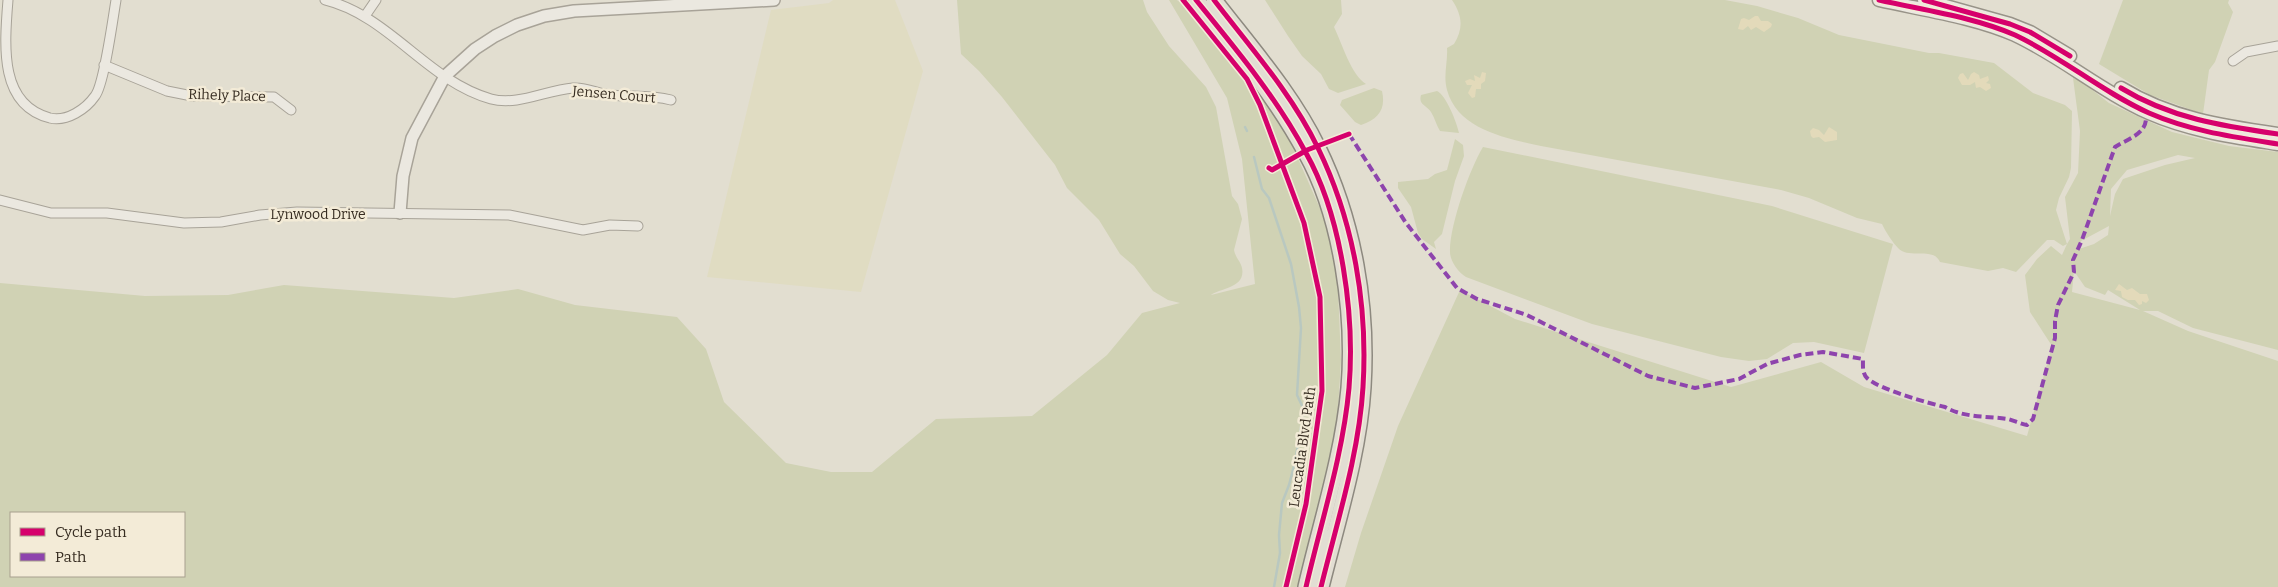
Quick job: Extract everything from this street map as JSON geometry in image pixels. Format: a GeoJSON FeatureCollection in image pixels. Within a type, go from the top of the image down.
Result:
{"type":"FeatureCollection","features":[{"type":"Feature","properties":{"kind":"main road"},"geometry":{"type":"LineString","coordinates":[[1196,0],[1247,62],[1280,108],[1307,154],[1326,199],[1338,243],[1350,331],[1349,388],[1339,449],[1306,587]]}},
{"type":"Feature","properties":{"kind":"main road"},"geometry":{"type":"LineString","coordinates":[[1214,0],[1291,100],[1318,148],[1337,193],[1351,239],[1360,286],[1364,326],[1363,388],[1353,452],[1321,587]]}},
{"type":"Feature","properties":{"kind":"main road"},"geometry":{"type":"LineString","coordinates":[[1879,0],[1913,4],[1986,25],[2016,36],[2134,105],[2169,121],[2201,130],[2278,144]]}},
{"type":"Feature","properties":{"kind":"main road"},"geometry":{"type":"LineString","coordinates":[[1924,0],[1993,18],[2030,32],[2128,92],[2177,115],[2214,124],[2278,134]]}},
{"type":"Feature","properties":{"kind":"street"},"geometry":{"type":"LineString","coordinates":[[8,0],[1,70],[5,84],[14,102],[34,115],[55,119],[78,113],[96,95],[104,65],[116,0]]}},
{"type":"Feature","properties":{"kind":"street","name":"Jensen Court"},"geometry":{"type":"LineString","coordinates":[[325,0],[341,4],[365,16],[445,76],[468,90],[492,99],[514,100],[573,88],[593,89],[609,95],[655,96],[671,100]]}},
{"type":"Feature","properties":{"kind":"street"},"geometry":{"type":"LineString","coordinates":[[365,16],[376,0]]}},
{"type":"Feature","properties":{"kind":"street"},"geometry":{"type":"LineString","coordinates":[[400,213],[403,176],[412,138],[445,76],[475,49],[495,36],[516,25],[544,16],[574,11],[774,0]]}},
{"type":"Feature","properties":{"kind":"street"},"geometry":{"type":"LineString","coordinates":[[2232,61],[2246,52],[2278,46]]}},
{"type":"Feature","properties":{"kind":"street","name":"Rihely Place"},"geometry":{"type":"LineString","coordinates":[[104,65],[167,91],[192,96],[274,97],[290,110]]}},
{"type":"Feature","properties":{"kind":"street","name":"Lynwood Drive"},"geometry":{"type":"LineString","coordinates":[[0,200],[51,213],[107,213],[184,223],[222,222],[260,214],[298,212],[509,215],[583,230],[610,225],[638,226]]}},
{"type":"Feature","properties":{"kind":"shaded area"},"geometry":{"type":"Polygon","coordinates":[[[833,0],[895,0],[923,71],[861,292],[707,277],[771,10],[829,3],[833,0]]]}},
{"type":"Feature","properties":{"kind":"green space"},"geometry":{"type":"Polygon","coordinates":[[[957,0],[1143,0],[1147,12],[1169,46],[1206,87],[1216,107],[1232,196],[1238,204],[1242,219],[1234,250],[1242,268],[1240,280],[1232,286],[1211,295],[1255,284],[1242,159],[1227,98],[1169,0],[1177,0],[1197,15],[1258,89],[1288,136],[1330,231],[1338,290],[1341,360],[1337,426],[1301,587],[0,587],[0,283],[145,296],[228,295],[284,285],[454,298],[518,289],[575,305],[677,317],[706,349],[724,402],[786,463],[831,472],[872,472],[936,419],[1032,416],[1107,355],[1142,313],[1180,303],[1168,300],[1153,291],[1134,266],[1120,254],[1099,220],[1067,188],[1055,165],[1002,97],[961,54],[957,0]]]}},
{"type":"Feature","properties":{"kind":"green space"},"geometry":{"type":"Polygon","coordinates":[[[1265,0],[1341,0],[1342,14],[1334,27],[1351,66],[1366,84],[1338,93],[1329,89],[1321,74],[1302,56],[1265,0]]]}},
{"type":"Feature","properties":{"kind":"green space"},"geometry":{"type":"Polygon","coordinates":[[[1452,0],[1725,0],[1757,6],[1798,18],[1839,35],[1929,53],[1939,53],[1994,63],[2033,93],[2065,105],[2072,111],[2071,168],[2056,210],[2067,244],[2063,246],[2054,240],[2047,240],[2016,272],[2003,268],[1988,271],[1940,262],[1937,257],[1932,255],[1908,253],[1898,248],[1882,224],[1857,218],[1809,198],[1781,190],[1541,146],[1513,140],[1485,130],[1461,114],[1453,104],[1447,90],[1445,79],[1447,48],[1454,44],[1460,27],[1460,16],[1452,0]]]}},
{"type":"Feature","properties":{"kind":"green space"},"geometry":{"type":"Polygon","coordinates":[[[2123,0],[2229,0],[2228,3],[2233,12],[2215,62],[2209,70],[2203,114],[2150,95],[2099,64],[2123,0]]]}},
{"type":"Feature","properties":{"kind":"green space"},"geometry":{"type":"Polygon","coordinates":[[[2073,78],[2081,81],[2109,103],[2172,132],[2229,146],[2278,152],[2278,350],[2193,328],[2158,311],[2143,311],[2188,331],[2278,361],[2278,587],[1345,587],[1361,533],[1398,426],[1460,290],[1515,319],[1731,387],[1821,362],[1864,387],[2027,436],[2052,346],[2030,312],[2025,275],[2037,259],[2051,246],[2062,255],[2070,239],[2065,197],[2078,173],[2080,131],[2073,78]],[[2178,155],[2127,170],[2111,189],[2110,216],[2115,194],[2123,179],[2165,165],[2195,158],[2178,155]],[[2109,226],[2081,241],[2079,249],[2094,244],[2108,235],[2109,226]],[[2074,271],[2072,292],[2140,310],[2108,290],[2105,295],[2085,287],[2074,271]]]}},
{"type":"Feature","properties":{"kind":"green space"},"geometry":{"type":"Polygon","coordinates":[[[1374,88],[1382,91],[1382,108],[1377,116],[1361,125],[1355,122],[1340,105],[1342,100],[1374,88]]]}},
{"type":"Feature","properties":{"kind":"green space"},"geometry":{"type":"Polygon","coordinates":[[[1437,91],[1444,98],[1454,116],[1459,133],[1440,131],[1431,112],[1422,103],[1421,95],[1437,91]]]}},
{"type":"Feature","properties":{"kind":"green space"},"geometry":{"type":"Polygon","coordinates":[[[1455,139],[1463,145],[1464,156],[1455,181],[1442,234],[1434,242],[1436,249],[1422,239],[1418,233],[1411,207],[1398,188],[1398,182],[1428,179],[1435,174],[1447,170],[1455,139]]]}},
{"type":"Feature","properties":{"kind":"green space"},"geometry":{"type":"Polygon","coordinates":[[[1483,147],[1772,206],[1893,244],[1864,353],[1814,342],[1793,343],[1767,359],[1749,361],[1721,357],[1592,324],[1466,277],[1457,269],[1451,259],[1451,241],[1461,198],[1483,147]]]}},
{"type":"Feature","properties":{"kind":"sand"},"geometry":{"type":"Polygon","coordinates":[[[1758,16],[1761,21],[1768,21],[1772,24],[1771,27],[1764,32],[1756,27],[1751,30],[1748,26],[1743,30],[1738,29],[1741,19],[1749,20],[1758,16]]]}},
{"type":"Feature","properties":{"kind":"sand"},"geometry":{"type":"Polygon","coordinates":[[[1482,72],[1486,73],[1485,81],[1481,84],[1481,89],[1476,89],[1475,97],[1472,98],[1468,93],[1472,85],[1467,85],[1465,81],[1470,79],[1475,81],[1474,75],[1480,78],[1482,72]]]}},
{"type":"Feature","properties":{"kind":"sand"},"geometry":{"type":"Polygon","coordinates":[[[1974,72],[1979,75],[1980,79],[1988,76],[1989,80],[1986,83],[1990,84],[1991,88],[1986,91],[1980,87],[1976,88],[1975,82],[1970,85],[1962,85],[1958,78],[1963,73],[1968,80],[1974,72]]]}},
{"type":"Feature","properties":{"kind":"sand"},"geometry":{"type":"Polygon","coordinates":[[[1829,127],[1837,132],[1837,140],[1825,142],[1819,137],[1813,138],[1811,136],[1810,131],[1813,128],[1819,130],[1824,135],[1829,127]]]}},
{"type":"Feature","properties":{"kind":"sand"},"geometry":{"type":"Polygon","coordinates":[[[2119,284],[2127,290],[2132,288],[2140,294],[2147,294],[2149,300],[2146,303],[2142,301],[2142,304],[2139,305],[2135,300],[2128,300],[2122,297],[2121,291],[2115,290],[2119,284]]]}},
{"type":"Feature","properties":{"kind":"waterway"},"geometry":{"type":"LineString","coordinates":[[1245,127],[1247,131]]}},
{"type":"Feature","properties":{"kind":"waterway"},"geometry":{"type":"LineString","coordinates":[[1254,157],[1262,189],[1269,198],[1291,264],[1301,328],[1297,395],[1304,410],[1295,462],[1282,503],[1279,535],[1280,553],[1274,587]]}},
{"type":"Feature","properties":{"kind":"marked path"},"geometry":{"type":"LineString","coordinates":[[1349,134],[1406,223],[1457,288],[1477,299],[1527,315],[1648,376],[1695,388],[1739,379],[1767,364],[1800,355],[1823,352],[1863,359],[1865,376],[1881,387],[1892,391],[1945,407],[1952,411],[1976,416],[2008,419],[2027,425],[2033,419],[2055,338],[2055,321],[2058,305],[2074,272],[2073,260],[2115,147],[2139,133],[2146,119]]}},
{"type":"Feature","properties":{"kind":"cycle path","name":"Leucadia Blvd Path"},"geometry":{"type":"LineString","coordinates":[[1183,0],[1247,79],[1260,105],[1304,223],[1320,297],[1322,391],[1306,504],[1286,587]]}},
{"type":"Feature","properties":{"kind":"cycle path"},"geometry":{"type":"LineString","coordinates":[[1196,0],[1269,93],[1306,153],[1329,207],[1343,268],[1350,330],[1349,388],[1337,463],[1306,587]]}},
{"type":"Feature","properties":{"kind":"cycle path"},"geometry":{"type":"LineString","coordinates":[[1214,0],[1270,72],[1308,128],[1341,205],[1356,265],[1363,326],[1364,357],[1361,412],[1352,463],[1321,587]]}},
{"type":"Feature","properties":{"kind":"cycle path"},"geometry":{"type":"LineString","coordinates":[[1879,0],[1983,23],[2015,35],[2132,105],[2165,119],[2212,133],[2278,144]]}},
{"type":"Feature","properties":{"kind":"cycle path"},"geometry":{"type":"LineString","coordinates":[[1924,0],[2010,24],[2030,32],[2070,56]]}},
{"type":"Feature","properties":{"kind":"cycle path"},"geometry":{"type":"LineString","coordinates":[[2121,88],[2158,107],[2177,114],[2237,128],[2278,134]]}},
{"type":"Feature","properties":{"kind":"cycle path"},"geometry":{"type":"LineString","coordinates":[[1269,168],[1272,170],[1307,150],[1349,134]]}}]}
